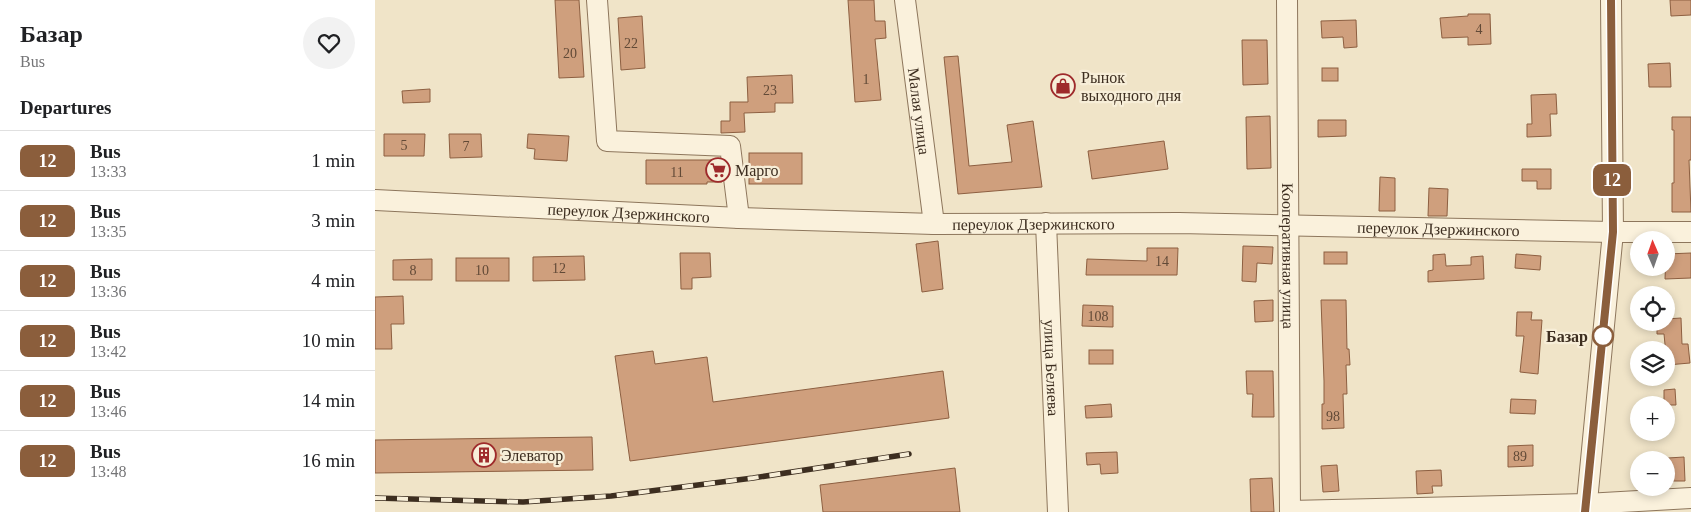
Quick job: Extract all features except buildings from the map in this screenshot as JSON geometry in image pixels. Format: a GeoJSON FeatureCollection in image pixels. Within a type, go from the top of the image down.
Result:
{"type":"FeatureCollection","features":[{"type":"Feature","properties":{"kind":"street"},"geometry":{"type":"LineString","coordinates":[[597,0],[607,141],[731,146],[739,218]]}},
{"type":"Feature","properties":{"kind":"street","name":"Малая улица"},"geometry":{"type":"LineString","coordinates":[[905,0],[933,224]]}},
{"type":"Feature","properties":{"kind":"street","name":"Кооперативная улица"},"geometry":{"type":"LineString","coordinates":[[1287,0],[1290,511]]}},
{"type":"Feature","properties":{"kind":"street"},"geometry":{"type":"LineString","coordinates":[[1586,508],[1613,232],[1611,0]]}},
{"type":"Feature","properties":{"kind":"street","name":"переулок Дзержинского"},"geometry":{"type":"LineString","coordinates":[[375,200],[739,218],[933,224],[1287,225],[1691,232]]}},
{"type":"Feature","properties":{"kind":"street","name":"улица Беляева"},"geometry":{"type":"LineString","coordinates":[[1046,223],[1058,512]]}},
{"type":"Feature","properties":{"kind":"street"},"geometry":{"type":"LineString","coordinates":[[1290,511],[1586,508],[1691,498]]}},
{"type":"Feature","properties":{"kind":"railway"},"geometry":{"type":"LineString","coordinates":[[375,498],[523,502],[611,496],[753,478],[909,454]]}},
{"type":"Feature","properties":{"kind":"bus line","name":"12"},"geometry":{"type":"LineString","coordinates":[[1585,512],[1613,232],[1611,0]]}},
{"type":"Feature","properties":{"kind":"place","name":"Рынок выходного дня"},"geometry":{"type":"Point","coordinates":[1063,86]}},
{"type":"Feature","properties":{"kind":"place","name":"Марго"},"geometry":{"type":"Point","coordinates":[718,170]}},
{"type":"Feature","properties":{"kind":"place","name":"Базар"},"geometry":{"type":"Point","coordinates":[1603,336]}},
{"type":"Feature","properties":{"kind":"place","name":"Элеватор"},"geometry":{"type":"Point","coordinates":[484,455]}}]}
